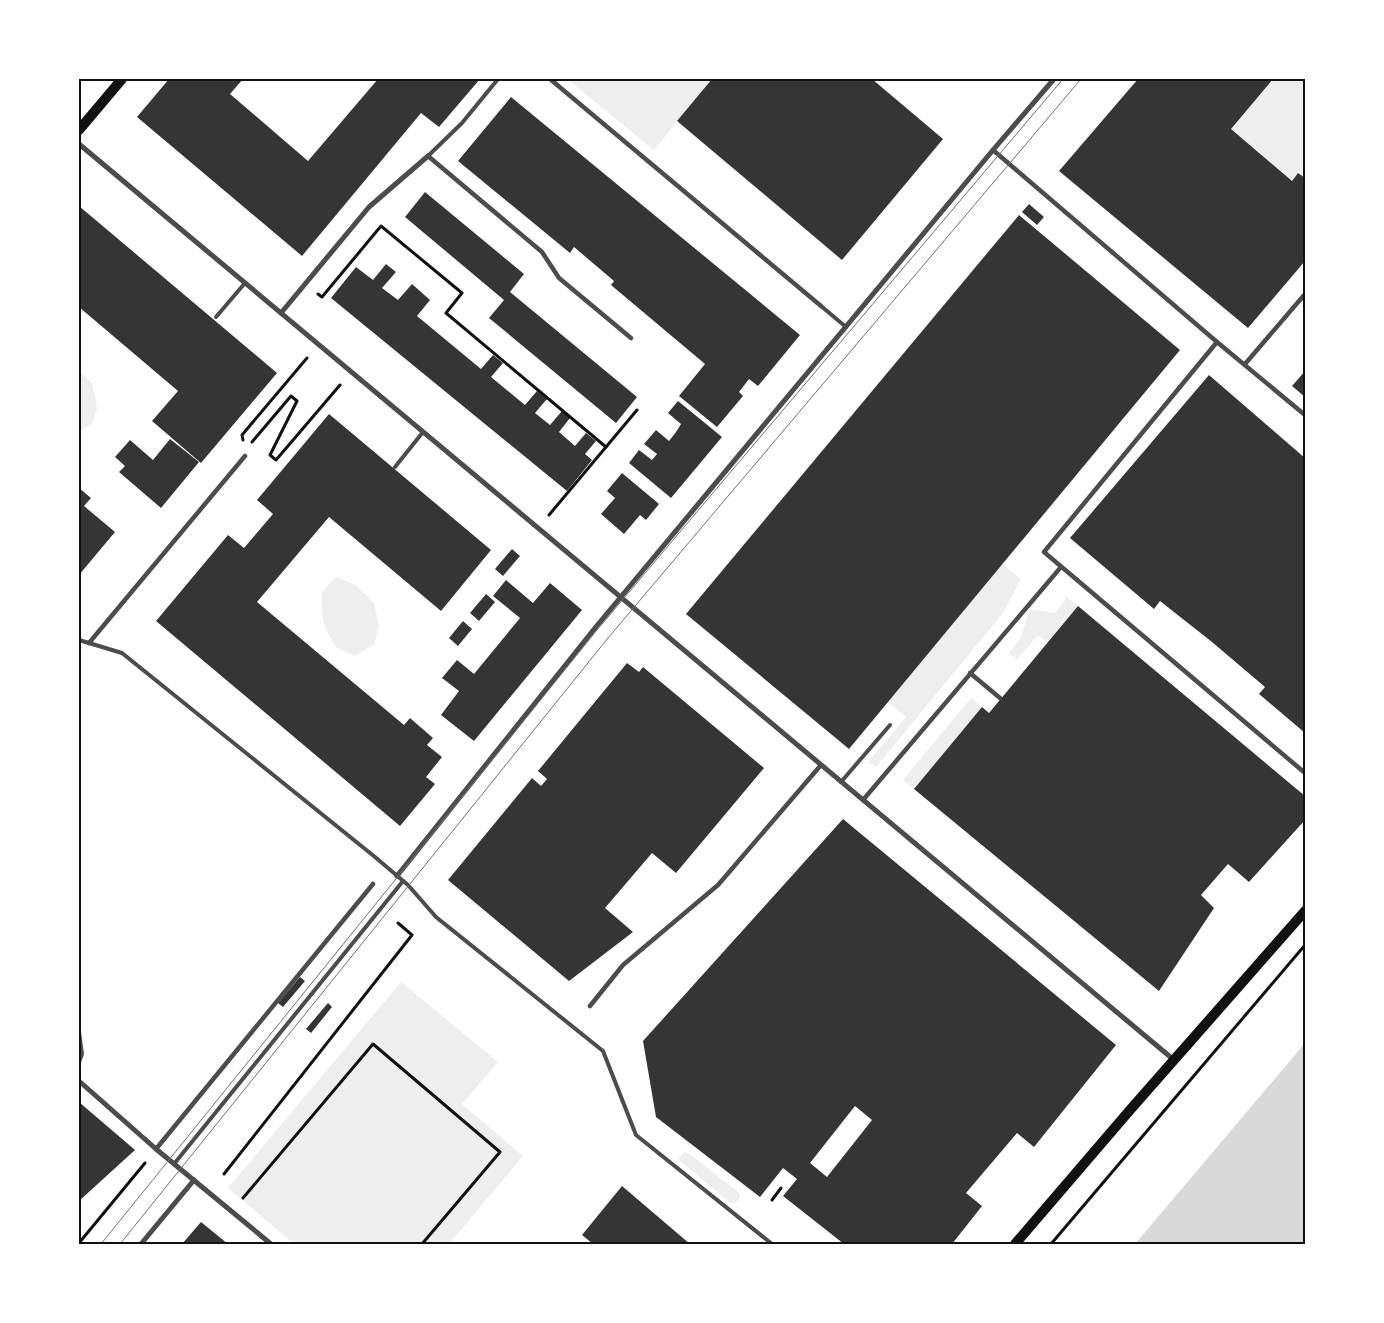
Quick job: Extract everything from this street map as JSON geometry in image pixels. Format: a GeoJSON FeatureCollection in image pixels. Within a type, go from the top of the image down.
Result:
{"type":"FeatureCollection","features":[{"type":"Feature","properties":{"kind":"main road"},"geometry":{"type":"LineString","coordinates":[[79,130],[122,79]]}},
{"type":"Feature","properties":{"kind":"main road"},"geometry":{"type":"LineString","coordinates":[[1015,1244],[1305,911]]}},
{"type":"Feature","properties":{"kind":"street"},"geometry":{"type":"LineString","coordinates":[[550,79],[821,306]]}},
{"type":"Feature","properties":{"kind":"street"},"geometry":{"type":"LineString","coordinates":[[397,876],[621,597],[1054,79]]}},
{"type":"Feature","properties":{"kind":"street"},"geometry":{"type":"LineString","coordinates":[[79,144],[1174,1060]]}},
{"type":"Feature","properties":{"kind":"street"},"geometry":{"type":"LineString","coordinates":[[993,150],[1305,415]]}},
{"type":"Feature","properties":{"kind":"street"},"geometry":{"type":"LineString","coordinates":[[282,313],[369,207],[428,156],[542,252],[560,278],[631,338]]}},
{"type":"Feature","properties":{"kind":"street"},"geometry":{"type":"LineString","coordinates":[[1245,364],[1305,294]]}},
{"type":"Feature","properties":{"kind":"street"},"geometry":{"type":"LineString","coordinates":[[1217,342],[1044,552],[1305,773]]}},
{"type":"Feature","properties":{"kind":"street"},"geometry":{"type":"LineString","coordinates":[[89,643],[245,456]]}},
{"type":"Feature","properties":{"kind":"street"},"geometry":{"type":"LineString","coordinates":[[863,800],[1060,567]]}},
{"type":"Feature","properties":{"kind":"street"},"geometry":{"type":"LineString","coordinates":[[970,673],[1000,698]]}},
{"type":"Feature","properties":{"kind":"street"},"geometry":{"type":"LineString","coordinates":[[590,1006],[623,965],[718,885],[821,765]]}},
{"type":"Feature","properties":{"kind":"street"},"geometry":{"type":"LineString","coordinates":[[156,1149],[373,884]]}},
{"type":"Feature","properties":{"kind":"street"},"geometry":{"type":"LineString","coordinates":[[79,1081],[156,1149],[271,1244]]}},
{"type":"Feature","properties":{"kind":"street"},"geometry":{"type":"LineString","coordinates":[[141,1244],[194,1180]]}},
{"type":"Feature","properties":{"kind":"lane"},"geometry":{"type":"LineString","coordinates":[[428,156],[462,123],[498,79]]}},
{"type":"Feature","properties":{"kind":"lane"},"geometry":{"type":"LineString","coordinates":[[216,317],[246,283]]}},
{"type":"Feature","properties":{"kind":"lane"},"geometry":{"type":"LineString","coordinates":[[821,306],[846,327]]}},
{"type":"Feature","properties":{"kind":"lane"},"geometry":{"type":"LineString","coordinates":[[395,467],[424,432]]}},
{"type":"Feature","properties":{"kind":"lane"},"geometry":{"type":"LineString","coordinates":[[79,640],[122,653],[397,876],[436,917],[603,1051],[636,1135],[772,1244]]}},
{"type":"Feature","properties":{"kind":"lane"},"geometry":{"type":"LineString","coordinates":[[841,782],[890,725]]}},
{"type":"Feature","properties":{"kind":"lane"},"geometry":{"type":"LineString","coordinates":[[174,1164],[403,881]]}},
{"type":"Feature","properties":{"kind":"lane"},"geometry":{"type":"LineString","coordinates":[[79,1032],[82,1054],[79,1062]]}},
{"type":"Feature","properties":{"kind":"path"},"geometry":{"type":"LineString","coordinates":[[305,284],[322,297],[381,226],[462,294],[446,313],[606,447]]}},
{"type":"Feature","properties":{"kind":"path"},"geometry":{"type":"LineString","coordinates":[[242,435],[319,344]]}},
{"type":"Feature","properties":{"kind":"path"},"geometry":{"type":"LineString","coordinates":[[245,456],[249,445],[291,396],[297,401],[270,455],[276,460],[352,372]]}},
{"type":"Feature","properties":{"kind":"path"},"geometry":{"type":"LineString","coordinates":[[538,528],[637,410]]}},
{"type":"Feature","properties":{"kind":"path"},"geometry":{"type":"LineString","coordinates":[[224,1174],[412,935],[398,923]]}},
{"type":"Feature","properties":{"kind":"path"},"geometry":{"type":"LineString","coordinates":[[1051,1244],[1305,945]]}},
{"type":"Feature","properties":{"kind":"path"},"geometry":{"type":"LineString","coordinates":[[232,1211],[374,1044],[500,1152],[422,1244]]}},
{"type":"Feature","properties":{"kind":"path"},"geometry":{"type":"LineString","coordinates":[[79,1243],[156,1149]]}},
{"type":"Feature","properties":{"kind":"path"},"geometry":{"type":"LineString","coordinates":[[772,1200],[782,1188]]}},
{"type":"Feature","properties":{"kind":"shaded area"},"geometry":{"type":"Polygon","coordinates":[[[567,79],[712,79],[654,150],[567,79]]]}},
{"type":"Feature","properties":{"kind":"shaded area"},"geometry":{"type":"Polygon","coordinates":[[[1273,79],[1305,79],[1305,178],[1298,173],[1292,181],[1231,129],[1273,79]]]}},
{"type":"Feature","properties":{"kind":"shaded area"},"geometry":{"type":"Polygon","coordinates":[[[79,371],[92,383],[97,408],[92,424],[79,432],[79,371]]]}},
{"type":"Feature","properties":{"kind":"shaded area"},"geometry":{"type":"Polygon","coordinates":[[[1002,564],[1021,579],[1003,613],[876,767],[868,762],[906,717],[888,702],[1002,564]]]}},
{"type":"Feature","properties":{"kind":"shaded area"},"geometry":{"type":"Polygon","coordinates":[[[336,577],[354,584],[374,603],[379,627],[374,644],[355,656],[336,647],[325,628],[322,613],[322,592],[336,577]]]}},
{"type":"Feature","properties":{"kind":"shaded area"},"geometry":{"type":"Polygon","coordinates":[[[1067,597],[1078,606],[1047,642],[1038,635],[1017,660],[1009,653],[1020,639],[1030,609],[1055,613],[1067,597]]]}},
{"type":"Feature","properties":{"kind":"shaded area"},"geometry":{"type":"Polygon","coordinates":[[[971,698],[982,707],[914,789],[903,780],[971,698]]]}},
{"type":"Feature","properties":{"kind":"shaded area"},"geometry":{"type":"Polygon","coordinates":[[[401,982],[498,1062],[462,1104],[523,1156],[449,1244],[294,1244],[228,1188],[401,982]]]}},
{"type":"Feature","properties":{"kind":"shaded area"},"geometry":{"type":"Polygon","coordinates":[[[1305,1043],[1305,1244],[1135,1244],[1305,1043]]]}},
{"type":"Feature","properties":{"kind":"shaded area"},"geometry":{"type":"Polygon","coordinates":[[[684,1152],[688,1153],[738,1192],[740,1197],[738,1201],[731,1203],[681,1162],[679,1158],[684,1152]]]}},
{"type":"Feature","properties":{"kind":"building"},"geometry":{"type":"Polygon","coordinates":[[[169,79],[243,79],[230,94],[308,161],[378,79],[480,79],[439,127],[421,113],[302,256],[137,117],[169,79]]]}},
{"type":"Feature","properties":{"kind":"building"},"geometry":{"type":"Polygon","coordinates":[[[712,79],[872,79],[943,139],[842,260],[677,121],[712,79]]]}},
{"type":"Feature","properties":{"kind":"building"},"geometry":{"type":"Polygon","coordinates":[[[1138,79],[1273,79],[1231,129],[1292,181],[1298,173],[1305,178],[1305,261],[1248,328],[1059,171],[1138,79]]]}},
{"type":"Feature","properties":{"kind":"building"},"geometry":{"type":"Polygon","coordinates":[[[511,97],[800,335],[758,386],[749,379],[739,392],[743,396],[717,427],[679,396],[705,364],[611,285],[614,281],[574,247],[570,253],[458,161],[511,97]]]}},
{"type":"Feature","properties":{"kind":"building"},"geometry":{"type":"Polygon","coordinates":[[[425,192],[524,274],[510,292],[637,397],[616,423],[489,318],[504,300],[405,217],[425,192]]]}},
{"type":"Feature","properties":{"kind":"building"},"geometry":{"type":"Polygon","coordinates":[[[1029,204],[1044,217],[1037,225],[1022,212],[1029,204]]]}},
{"type":"Feature","properties":{"kind":"building"},"geometry":{"type":"Polygon","coordinates":[[[79,206],[277,373],[201,463],[152,421],[178,391],[79,307],[79,206]]]}},
{"type":"Feature","properties":{"kind":"building"},"geometry":{"type":"Polygon","coordinates":[[[1019,215],[1180,350],[849,749],[686,614],[1019,215]]]}},
{"type":"Feature","properties":{"kind":"building"},"geometry":{"type":"Polygon","coordinates":[[[386,264],[396,272],[382,288],[398,300],[412,284],[430,300],[417,316],[481,369],[493,355],[503,363],[491,377],[525,405],[537,391],[547,399],[535,413],[550,425],[562,411],[570,418],[559,432],[575,446],[586,433],[596,441],[585,454],[592,460],[567,491],[331,298],[356,267],[373,280],[386,264]]]}},
{"type":"Feature","properties":{"kind":"building"},"geometry":{"type":"Polygon","coordinates":[[[1305,371],[1305,397],[1292,386],[1305,371]]]}},
{"type":"Feature","properties":{"kind":"building"},"geometry":{"type":"Polygon","coordinates":[[[1209,375],[1305,458],[1305,733],[1259,694],[1265,687],[1212,642],[1160,601],[1154,609],[1070,538],[1209,375]]]}},
{"type":"Feature","properties":{"kind":"building"},"geometry":{"type":"Polygon","coordinates":[[[678,401],[722,437],[671,498],[629,463],[639,450],[652,460],[657,454],[644,444],[656,430],[669,441],[681,424],[668,413],[678,401]]]}},
{"type":"Feature","properties":{"kind":"building"},"geometry":{"type":"Polygon","coordinates":[[[329,414],[491,550],[441,611],[329,517],[257,602],[404,725],[410,718],[433,738],[427,745],[442,757],[426,777],[435,784],[400,826],[156,621],[228,535],[244,548],[273,514],[257,500],[329,414]]]}},
{"type":"Feature","properties":{"kind":"building"},"geometry":{"type":"Polygon","coordinates":[[[170,439],[199,462],[161,508],[119,472],[125,466],[115,457],[130,440],[153,460],[170,439]]]}},
{"type":"Feature","properties":{"kind":"building"},"geometry":{"type":"Polygon","coordinates":[[[622,473],[659,504],[646,520],[640,515],[624,534],[601,514],[615,498],[607,491],[622,473]]]}},
{"type":"Feature","properties":{"kind":"building"},"geometry":{"type":"Polygon","coordinates":[[[79,488],[91,498],[84,506],[115,532],[79,575],[79,488]]]}},
{"type":"Feature","properties":{"kind":"building"},"geometry":{"type":"Polygon","coordinates":[[[512,549],[520,556],[503,576],[495,569],[512,549]]]}},
{"type":"Feature","properties":{"kind":"building"},"geometry":{"type":"Polygon","coordinates":[[[506,580],[533,603],[550,583],[582,610],[474,741],[441,715],[459,691],[442,678],[457,660],[474,674],[520,618],[493,596],[506,580]]]}},
{"type":"Feature","properties":{"kind":"building"},"geometry":{"type":"Polygon","coordinates":[[[486,594],[495,602],[479,621],[470,613],[486,594]]]}},
{"type":"Feature","properties":{"kind":"building"},"geometry":{"type":"Polygon","coordinates":[[[1078,606],[1305,796],[1305,820],[1249,882],[1228,864],[1201,895],[1214,908],[1159,991],[914,789],[982,707],[989,713],[1078,606]]]}},
{"type":"Feature","properties":{"kind":"building"},"geometry":{"type":"Polygon","coordinates":[[[463,621],[472,629],[458,646],[449,638],[463,621]]]}},
{"type":"Feature","properties":{"kind":"building"},"geometry":{"type":"Polygon","coordinates":[[[627,663],[639,672],[643,667],[764,768],[676,873],[652,853],[605,908],[633,932],[569,981],[448,880],[532,778],[541,786],[547,779],[538,771],[627,663]]]}},
{"type":"Feature","properties":{"kind":"building"},"geometry":{"type":"Polygon","coordinates":[[[843,819],[1116,1045],[1034,1147],[1017,1133],[966,1193],[982,1206],[952,1244],[844,1244],[783,1196],[797,1179],[783,1168],[760,1197],[656,1117],[643,1041],[843,819]],[[855,1106],[810,1163],[827,1177],[872,1120],[855,1106]]]}},
{"type":"Feature","properties":{"kind":"building"},"geometry":{"type":"Polygon","coordinates":[[[300,977],[305,981],[283,1007],[278,1003],[300,977]]]}},
{"type":"Feature","properties":{"kind":"building"},"geometry":{"type":"Polygon","coordinates":[[[328,1003],[332,1007],[311,1033],[306,1029],[328,1003]]]}},
{"type":"Feature","properties":{"kind":"building"},"geometry":{"type":"Polygon","coordinates":[[[79,1102],[135,1150],[79,1201],[79,1102]]]}},
{"type":"Feature","properties":{"kind":"building"},"geometry":{"type":"Polygon","coordinates":[[[622,1186],[690,1244],[593,1244],[582,1235],[622,1186]]]}},
{"type":"Feature","properties":{"kind":"building"},"geometry":{"type":"Polygon","coordinates":[[[201,1222],[228,1244],[182,1244],[201,1222]]]}},
{"type":"Feature","properties":{"kind":"tram line"},"geometry":{"type":"LineString","coordinates":[[101,1244],[597,630],[1063,79]]}},
{"type":"Feature","properties":{"kind":"tram line"},"geometry":{"type":"LineString","coordinates":[[120,1244],[608,638],[1081,79]]}}]}
